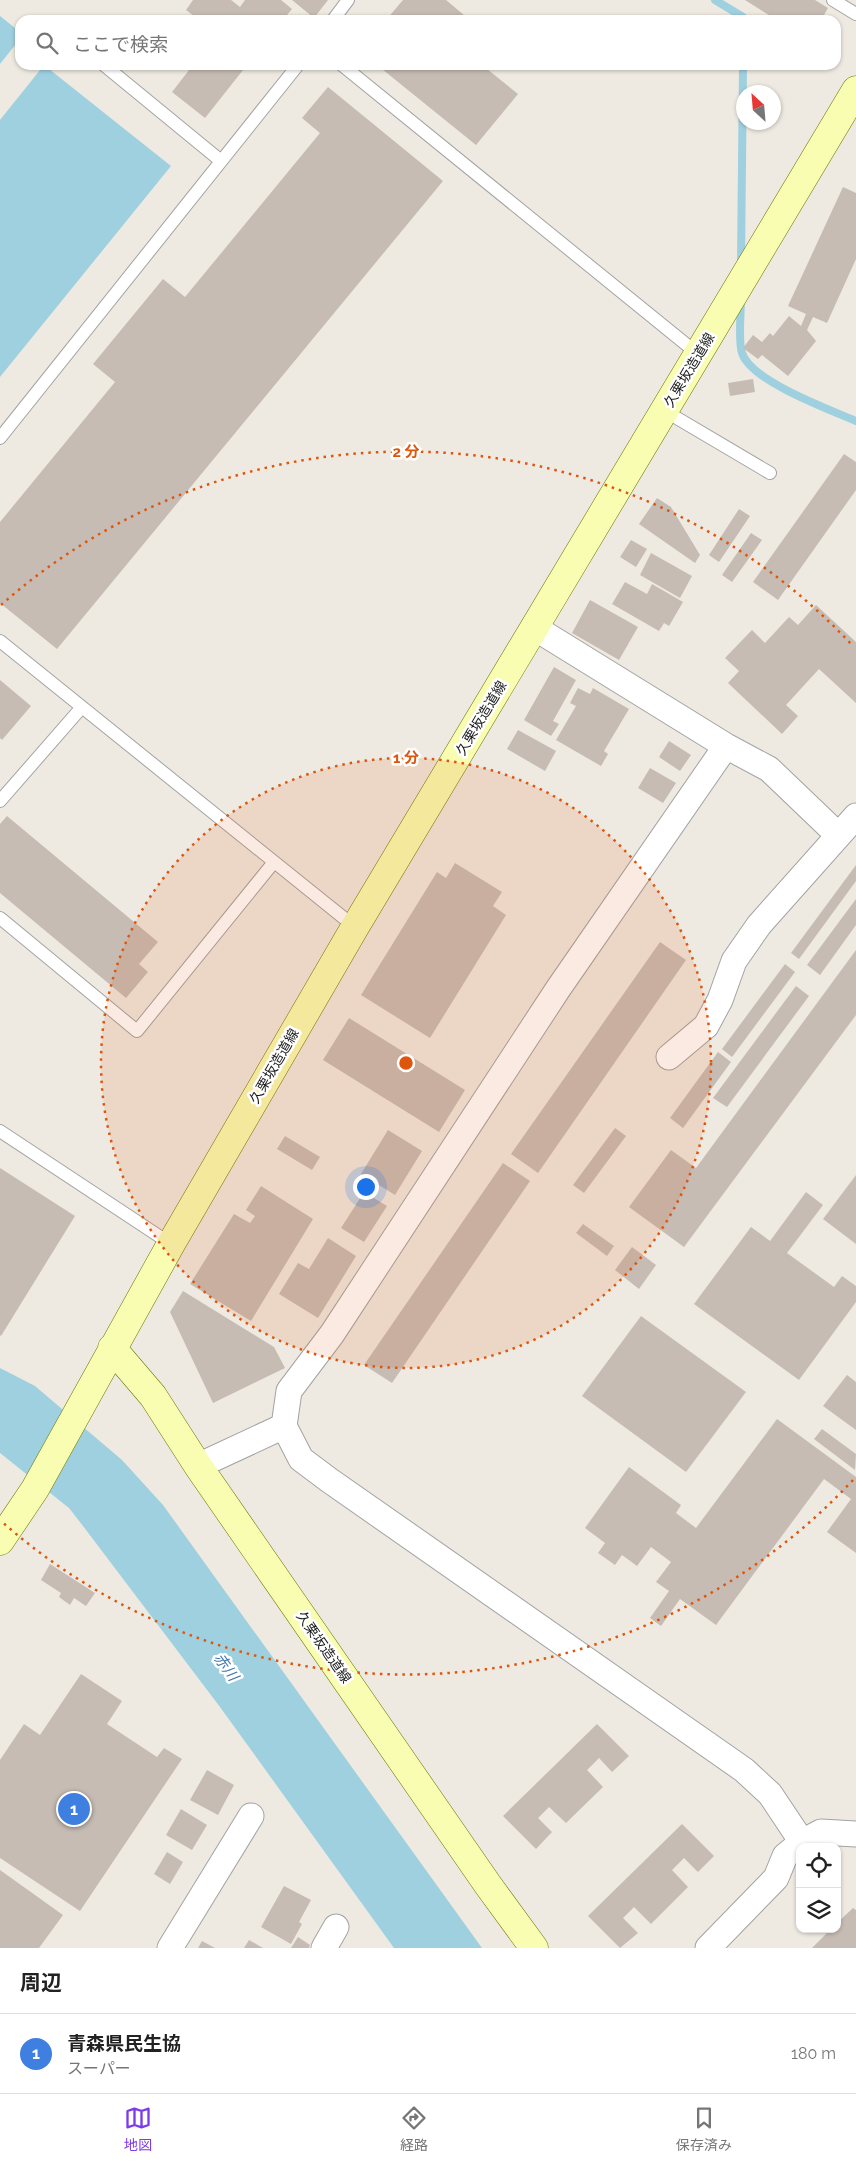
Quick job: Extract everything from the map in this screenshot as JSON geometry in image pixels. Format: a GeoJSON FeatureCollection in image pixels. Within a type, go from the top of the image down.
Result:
{"type":"FeatureCollection","features":[{"type":"Feature","properties":{"kind":"main road","name":"久栗坂造道線"},"geometry":{"type":"LineString","coordinates":[[0,1541],[35,1489],[171,1244],[355,927],[856,90]]}},
{"type":"Feature","properties":{"kind":"main road","name":"久栗坂造道線"},"geometry":{"type":"LineString","coordinates":[[112,1348],[153,1396],[198,1466],[488,1885],[534,1948]]}},
{"type":"Feature","properties":{"kind":"street"},"geometry":{"type":"LineString","coordinates":[[535,628],[726,746],[769,770],[838,835]]}},
{"type":"Feature","properties":{"kind":"street"},"geometry":{"type":"LineString","coordinates":[[726,746],[558,989],[332,1334],[289,1391],[284,1426],[301,1459],[329,1480],[744,1770],[770,1794],[802,1842]]}},
{"type":"Feature","properties":{"kind":"street"},"geometry":{"type":"LineString","coordinates":[[669,1056],[706,1026],[720,1000],[734,961],[759,925],[856,816]]}},
{"type":"Feature","properties":{"kind":"street"},"geometry":{"type":"LineString","coordinates":[[198,1466],[284,1426]]}},
{"type":"Feature","properties":{"kind":"street"},"geometry":{"type":"LineString","coordinates":[[170,1948],[251,1816]]}},
{"type":"Feature","properties":{"kind":"street"},"geometry":{"type":"LineString","coordinates":[[708,1948],[776,1878],[785,1856],[802,1842],[821,1832],[856,1834]]}},
{"type":"Feature","properties":{"kind":"street"},"geometry":{"type":"LineString","coordinates":[[324,1948],[336,1927]]}},
{"type":"Feature","properties":{"kind":"lane"},"geometry":{"type":"LineString","coordinates":[[337,15],[348,0]]}},
{"type":"Feature","properties":{"kind":"lane"},"geometry":{"type":"LineString","coordinates":[[833,0],[856,14]]}},
{"type":"Feature","properties":{"kind":"lane"},"geometry":{"type":"LineString","coordinates":[[110,70],[221,161]]}},
{"type":"Feature","properties":{"kind":"lane"},"geometry":{"type":"LineString","coordinates":[[0,438],[294,70]]}},
{"type":"Feature","properties":{"kind":"lane"},"geometry":{"type":"LineString","coordinates":[[348,70],[698,354]]}},
{"type":"Feature","properties":{"kind":"lane"},"geometry":{"type":"LineString","coordinates":[[665,411],[770,473]]}},
{"type":"Feature","properties":{"kind":"lane"},"geometry":{"type":"LineString","coordinates":[[0,641],[355,927]]}},
{"type":"Feature","properties":{"kind":"lane"},"geometry":{"type":"LineString","coordinates":[[0,800],[82,707]]}},
{"type":"Feature","properties":{"kind":"lane"},"geometry":{"type":"LineString","coordinates":[[0,918],[137,1031],[274,862]]}},
{"type":"Feature","properties":{"kind":"lane"},"geometry":{"type":"LineString","coordinates":[[0,1131],[171,1244]]}},
{"type":"Feature","properties":{"kind":"water"},"geometry":{"type":"Polygon","coordinates":[[[0,16],[15,28],[15,45],[0,64],[0,16]]]}},
{"type":"Feature","properties":{"kind":"water"},"geometry":{"type":"Polygon","coordinates":[[[40,70],[50,70],[171,166],[0,377],[0,120],[40,70]]]}},
{"type":"Feature","properties":{"kind":"water","name":"赤川"},"geometry":{"type":"Polygon","coordinates":[[[0,1368],[35,1386],[122,1460],[163,1505],[482,1948],[394,1948],[220,1707],[69,1508],[0,1453],[0,1368]]]}},
{"type":"Feature","properties":{"kind":"building"},"geometry":{"type":"Polygon","coordinates":[[[193,0],[231,0],[240,7],[245,0],[281,0],[292,9],[287,15],[192,15],[186,10],[193,0]]]}},
{"type":"Feature","properties":{"kind":"building"},"geometry":{"type":"Polygon","coordinates":[[[292,0],[328,0],[316,15],[310,15],[292,0]]]}},
{"type":"Feature","properties":{"kind":"building"},"geometry":{"type":"Polygon","coordinates":[[[403,0],[446,0],[464,15],[390,15],[403,0]]]}},
{"type":"Feature","properties":{"kind":"building"},"geometry":{"type":"Polygon","coordinates":[[[745,0],[815,0],[828,8],[824,15],[769,15],[745,0]]]}},
{"type":"Feature","properties":{"kind":"building"},"geometry":{"type":"Polygon","coordinates":[[[189,70],[243,70],[205,118],[172,92],[189,70]]]}},
{"type":"Feature","properties":{"kind":"building"},"geometry":{"type":"Polygon","coordinates":[[[383,70],[488,70],[518,94],[476,145],[383,70]]]}},
{"type":"Feature","properties":{"kind":"building"},"geometry":{"type":"Polygon","coordinates":[[[328,87],[443,181],[57,649],[0,603],[0,522],[115,382],[93,364],[163,279],[185,297],[320,133],[302,118],[328,87]]]}},
{"type":"Feature","properties":{"kind":"building"},"geometry":{"type":"Polygon","coordinates":[[[843,187],[856,193],[856,259],[827,323],[813,317],[807,330],[816,341],[788,376],[762,355],[758,359],[743,348],[753,335],[762,342],[770,333],[773,336],[789,316],[801,326],[806,314],[788,306],[843,187]]]}},
{"type":"Feature","properties":{"kind":"building"},"geometry":{"type":"Polygon","coordinates":[[[753,379],[755,392],[730,396],[728,383],[753,379]]]}},
{"type":"Feature","properties":{"kind":"building"},"geometry":{"type":"Polygon","coordinates":[[[844,454],[856,462],[856,490],[778,600],[753,582],[844,454]]]}},
{"type":"Feature","properties":{"kind":"building"},"geometry":{"type":"Polygon","coordinates":[[[657,498],[671,507],[700,555],[695,563],[639,524],[657,498]]]}},
{"type":"Feature","properties":{"kind":"building"},"geometry":{"type":"Polygon","coordinates":[[[739,509],[750,516],[719,562],[709,555],[739,509]]]}},
{"type":"Feature","properties":{"kind":"building"},"geometry":{"type":"Polygon","coordinates":[[[751,533],[762,540],[732,582],[722,575],[751,533]]]}},
{"type":"Feature","properties":{"kind":"building"},"geometry":{"type":"Polygon","coordinates":[[[631,540],[647,549],[636,567],[620,557],[631,540]]]}},
{"type":"Feature","properties":{"kind":"building"},"geometry":{"type":"Polygon","coordinates":[[[651,553],[692,576],[680,598],[640,575],[651,553]]]}},
{"type":"Feature","properties":{"kind":"building"},"geometry":{"type":"Polygon","coordinates":[[[625,582],[647,594],[652,584],[683,602],[669,626],[664,623],[659,631],[612,604],[625,582]]]}},
{"type":"Feature","properties":{"kind":"building"},"geometry":{"type":"Polygon","coordinates":[[[590,600],[638,627],[619,660],[572,633],[590,600]]]}},
{"type":"Feature","properties":{"kind":"building"},"geometry":{"type":"Polygon","coordinates":[[[816,605],[856,642],[856,703],[819,669],[786,705],[798,716],[782,734],[728,683],[739,671],[725,658],[752,630],[765,643],[789,617],[798,625],[816,605]]]}},
{"type":"Feature","properties":{"kind":"building"},"geometry":{"type":"Polygon","coordinates":[[[554,667],[576,680],[553,721],[559,724],[551,736],[524,720],[554,667]]]}},
{"type":"Feature","properties":{"kind":"building"},"geometry":{"type":"Polygon","coordinates":[[[0,680],[31,706],[2,740],[0,738],[0,680]]]}},
{"type":"Feature","properties":{"kind":"building"},"geometry":{"type":"Polygon","coordinates":[[[578,688],[590,694],[593,688],[629,709],[604,751],[608,754],[601,766],[556,740],[576,706],[570,703],[578,688]]]}},
{"type":"Feature","properties":{"kind":"building"},"geometry":{"type":"Polygon","coordinates":[[[518,730],[556,751],[545,771],[507,749],[518,730]]]}},
{"type":"Feature","properties":{"kind":"building"},"geometry":{"type":"Polygon","coordinates":[[[669,741],[691,755],[680,771],[659,757],[669,741]]]}},
{"type":"Feature","properties":{"kind":"building"},"geometry":{"type":"Polygon","coordinates":[[[650,768],[676,783],[663,803],[638,788],[650,768]]]}},
{"type":"Feature","properties":{"kind":"building"},"geometry":{"type":"Polygon","coordinates":[[[7,816],[158,942],[139,964],[148,972],[126,998],[0,893],[0,824],[7,816]]]}},
{"type":"Feature","properties":{"kind":"building"},"geometry":{"type":"Polygon","coordinates":[[[455,863],[502,892],[493,906],[506,915],[430,1038],[361,995],[437,872],[446,878],[455,863]]]}},
{"type":"Feature","properties":{"kind":"building"},"geometry":{"type":"Polygon","coordinates":[[[856,865],[856,881],[799,959],[791,953],[856,865]]]}},
{"type":"Feature","properties":{"kind":"building"},"geometry":{"type":"Polygon","coordinates":[[[856,899],[856,925],[820,975],[807,965],[856,899]]]}},
{"type":"Feature","properties":{"kind":"building"},"geometry":{"type":"Polygon","coordinates":[[[660,942],[686,960],[538,1173],[511,1154],[660,942]]]}},
{"type":"Feature","properties":{"kind":"building"},"geometry":{"type":"Polygon","coordinates":[[[856,950],[856,1015],[684,1247],[629,1207],[671,1150],[696,1168],[856,950]]]}},
{"type":"Feature","properties":{"kind":"building"},"geometry":{"type":"Polygon","coordinates":[[[785,964],[795,972],[732,1057],[722,1049],[785,964]]]}},
{"type":"Feature","properties":{"kind":"building"},"geometry":{"type":"Polygon","coordinates":[[[796,986],[809,996],[727,1107],[713,1098],[796,986]]]}},
{"type":"Feature","properties":{"kind":"building"},"geometry":{"type":"Polygon","coordinates":[[[349,1018],[465,1090],[439,1132],[323,1060],[349,1018]]]}},
{"type":"Feature","properties":{"kind":"building"},"geometry":{"type":"Polygon","coordinates":[[[718,1052],[731,1062],[683,1128],[670,1118],[718,1052]]]}},
{"type":"Feature","properties":{"kind":"building"},"geometry":{"type":"Polygon","coordinates":[[[615,1128],[626,1136],[584,1193],[573,1185],[615,1128]]]}},
{"type":"Feature","properties":{"kind":"building"},"geometry":{"type":"Polygon","coordinates":[[[388,1130],[422,1151],[395,1195],[361,1174],[388,1130]]]}},
{"type":"Feature","properties":{"kind":"building"},"geometry":{"type":"Polygon","coordinates":[[[285,1136],[320,1157],[312,1170],[277,1149],[285,1136]]]}},
{"type":"Feature","properties":{"kind":"building"},"geometry":{"type":"Polygon","coordinates":[[[503,1163],[530,1181],[392,1383],[364,1365],[503,1163]]]}},
{"type":"Feature","properties":{"kind":"building"},"geometry":{"type":"Polygon","coordinates":[[[0,1168],[75,1216],[1,1336],[0,1335],[0,1168]]]}},
{"type":"Feature","properties":{"kind":"building"},"geometry":{"type":"Polygon","coordinates":[[[856,1175],[856,1244],[823,1219],[856,1175]]]}},
{"type":"Feature","properties":{"kind":"building"},"geometry":{"type":"Polygon","coordinates":[[[261,1186],[313,1219],[251,1321],[190,1284],[234,1214],[250,1223],[255,1216],[246,1210],[261,1186]]]}},
{"type":"Feature","properties":{"kind":"building"},"geometry":{"type":"Polygon","coordinates":[[[364,1192],[387,1206],[364,1242],[341,1228],[364,1192]]]}},
{"type":"Feature","properties":{"kind":"building"},"geometry":{"type":"Polygon","coordinates":[[[806,1192],[823,1205],[787,1253],[834,1287],[842,1276],[856,1286],[856,1302],[799,1380],[694,1304],[751,1227],[770,1241],[806,1192]]]}},
{"type":"Feature","properties":{"kind":"building"},"geometry":{"type":"Polygon","coordinates":[[[583,1224],[614,1246],[607,1256],[576,1233],[583,1224]]]}},
{"type":"Feature","properties":{"kind":"building"},"geometry":{"type":"Polygon","coordinates":[[[328,1238],[356,1256],[318,1318],[279,1294],[298,1263],[309,1269],[328,1238]]]}},
{"type":"Feature","properties":{"kind":"building"},"geometry":{"type":"Polygon","coordinates":[[[632,1247],[656,1265],[639,1289],[615,1270],[632,1247]]]}},
{"type":"Feature","properties":{"kind":"building"},"geometry":{"type":"Polygon","coordinates":[[[183,1291],[274,1347],[285,1368],[213,1403],[170,1312],[183,1291]]]}},
{"type":"Feature","properties":{"kind":"building"},"geometry":{"type":"Polygon","coordinates":[[[641,1316],[746,1392],[686,1472],[582,1396],[641,1316]]]}},
{"type":"Feature","properties":{"kind":"building"},"geometry":{"type":"Polygon","coordinates":[[[847,1375],[856,1382],[856,1430],[823,1406],[847,1375]]]}},
{"type":"Feature","properties":{"kind":"building"},"geometry":{"type":"Polygon","coordinates":[[[777,1419],[856,1477],[856,1553],[827,1532],[851,1499],[824,1479],[716,1625],[680,1599],[661,1626],[650,1618],[669,1591],[656,1582],[671,1562],[651,1547],[637,1566],[622,1555],[615,1565],[598,1553],[605,1543],[585,1528],[629,1467],[681,1505],[676,1513],[696,1528],[777,1419]]]}},
{"type":"Feature","properties":{"kind":"building"},"geometry":{"type":"Polygon","coordinates":[[[822,1429],[856,1454],[855,1470],[814,1439],[822,1429]]]}},
{"type":"Feature","properties":{"kind":"building"},"geometry":{"type":"Polygon","coordinates":[[[50,1564],[95,1593],[86,1606],[74,1598],[70,1605],[59,1597],[61,1593],[41,1580],[50,1564]]]}},
{"type":"Feature","properties":{"kind":"building"},"geometry":{"type":"Polygon","coordinates":[[[81,1674],[122,1701],[107,1724],[157,1757],[164,1748],[182,1759],[80,1911],[0,1858],[0,1760],[24,1724],[40,1735],[81,1674]]]}},
{"type":"Feature","properties":{"kind":"building"},"geometry":{"type":"Polygon","coordinates":[[[597,1724],[629,1756],[612,1772],[599,1758],[587,1770],[603,1787],[566,1823],[549,1807],[538,1818],[552,1832],[536,1849],[503,1816],[597,1724]]]}},
{"type":"Feature","properties":{"kind":"building"},"geometry":{"type":"Polygon","coordinates":[[[207,1770],[234,1785],[218,1815],[190,1800],[207,1770]]]}},
{"type":"Feature","properties":{"kind":"building"},"geometry":{"type":"Polygon","coordinates":[[[181,1809],[207,1825],[192,1850],[166,1835],[181,1809]]]}},
{"type":"Feature","properties":{"kind":"building"},"geometry":{"type":"Polygon","coordinates":[[[682,1824],[714,1856],[698,1872],[684,1858],[672,1870],[688,1887],[651,1924],[634,1907],[623,1918],[638,1933],[620,1948],[588,1916],[682,1824]]]}},
{"type":"Feature","properties":{"kind":"building"},"geometry":{"type":"Polygon","coordinates":[[[167,1852],[183,1862],[170,1884],[154,1874],[167,1852]]]}},
{"type":"Feature","properties":{"kind":"building"},"geometry":{"type":"Polygon","coordinates":[[[0,1870],[63,1915],[39,1948],[0,1948],[0,1870]]]}},
{"type":"Feature","properties":{"kind":"building"},"geometry":{"type":"Polygon","coordinates":[[[284,1886],[311,1900],[299,1922],[302,1924],[291,1944],[261,1927],[284,1886]]]}},
{"type":"Feature","properties":{"kind":"building"},"geometry":{"type":"Polygon","coordinates":[[[853,1908],[856,1910],[856,1948],[812,1948],[827,1933],[841,1933],[841,1919],[853,1908]]]}},
{"type":"Feature","properties":{"kind":"building"},"geometry":{"type":"Polygon","coordinates":[[[298,1937],[310,1945],[309,1948],[291,1948],[298,1937]]]}},
{"type":"Feature","properties":{"kind":"building"},"geometry":{"type":"Polygon","coordinates":[[[249,1940],[263,1948],[244,1948],[249,1940]]]}},
{"type":"Feature","properties":{"kind":"building"},"geometry":{"type":"Polygon","coordinates":[[[202,1941],[215,1948],[198,1948],[202,1941]]]}},
{"type":"Feature","properties":{"kind":"waterway"},"geometry":{"type":"LineString","coordinates":[[715,0],[740,15]]}},
{"type":"Feature","properties":{"kind":"waterway"},"geometry":{"type":"LineString","coordinates":[[741,264],[743,70]]}},
{"type":"Feature","properties":{"kind":"waterway"},"geometry":{"type":"LineString","coordinates":[[741,298],[741,348],[748,363],[775,384],[810,402],[856,421]]}},
{"type":"Feature","properties":{"kind":"place","name":"青森県民生協"},"geometry":{"type":"Point","coordinates":[74,1809]}}]}
